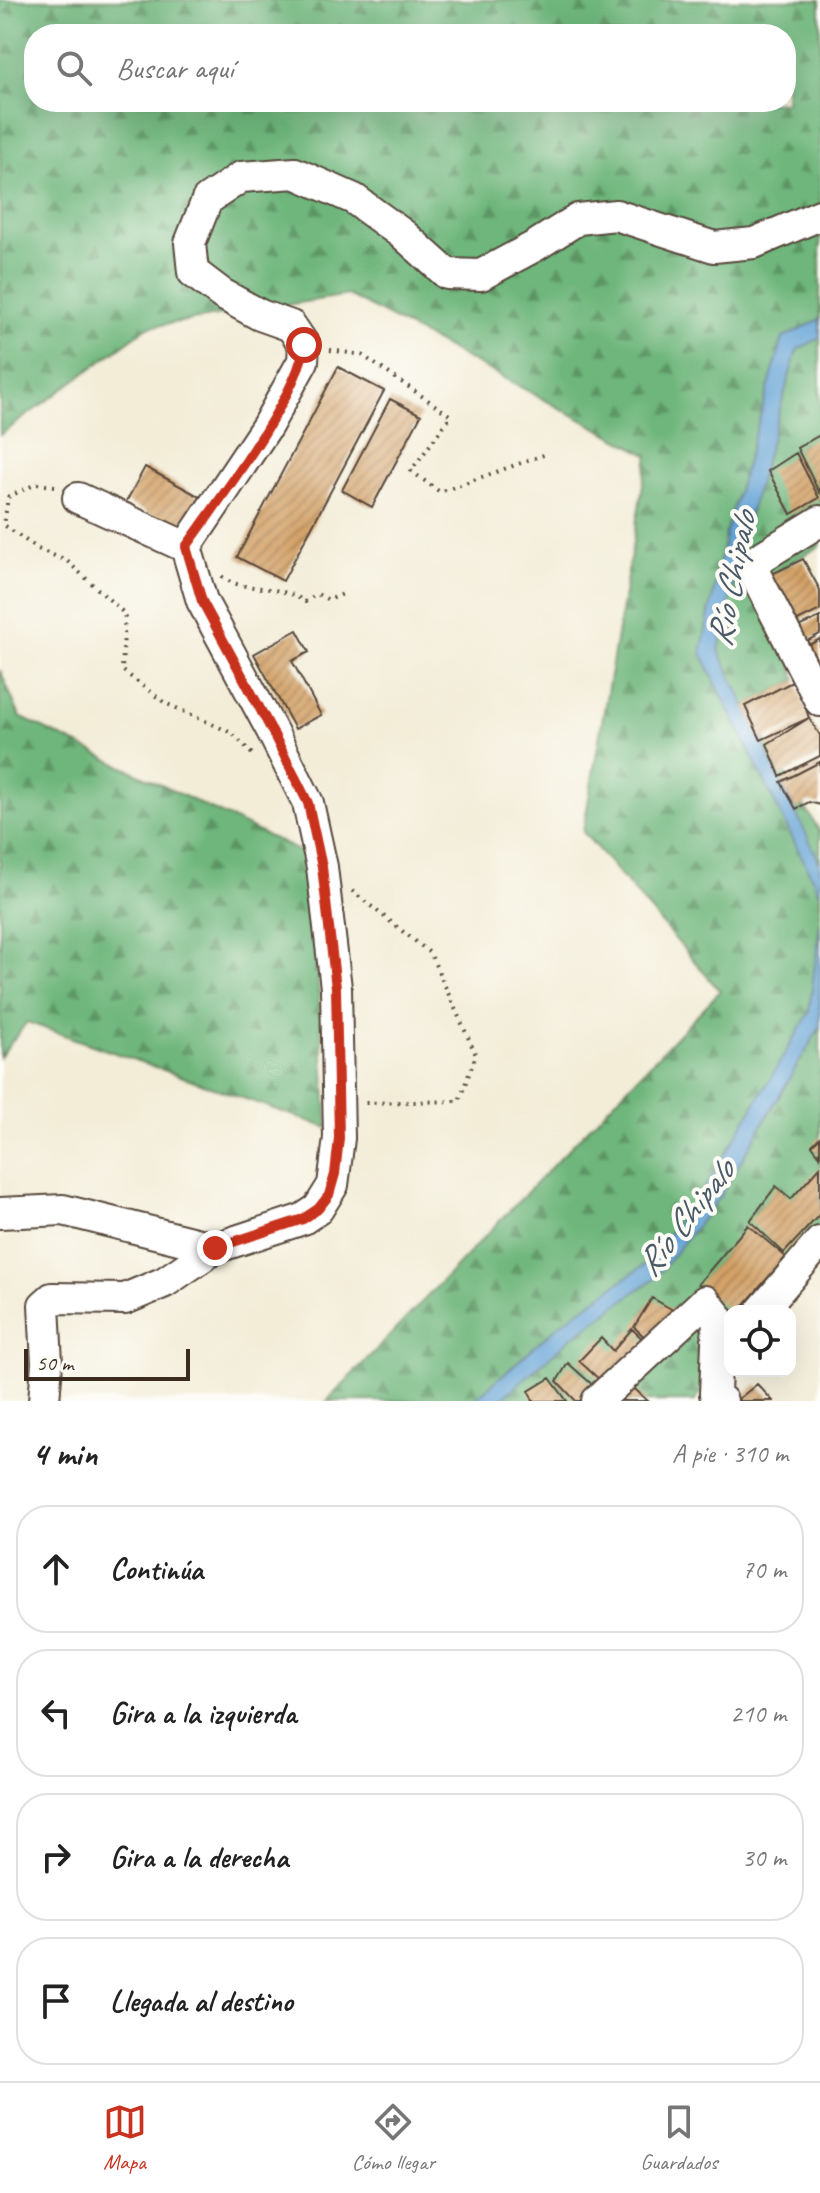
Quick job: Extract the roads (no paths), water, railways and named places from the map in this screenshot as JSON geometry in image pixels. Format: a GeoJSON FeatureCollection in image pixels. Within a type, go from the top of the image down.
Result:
{"type":"FeatureCollection","features":[{"type":"Feature","properties":{"kind":"street"},"geometry":{"type":"LineString","coordinates":[[186,547],[267,426],[303,361],[304,345],[291,326],[260,315],[222,294],[193,272],[190,243],[207,200],[241,177],[295,173],[354,199],[405,236],[447,274],[481,275],[578,219],[616,215],[714,247],[754,243],[820,215]]}},
{"type":"Feature","properties":{"kind":"street"},"geometry":{"type":"LineString","coordinates":[[44,1401],[47,1363],[44,1305],[52,1298],[125,1299],[165,1282],[215,1248],[303,1219],[318,1209],[329,1195],[335,1174],[340,1104],[336,988],[322,867],[308,803],[202,601],[186,547],[78,498]]}},
{"type":"Feature","properties":{"kind":"street"},"geometry":{"type":"LineString","coordinates":[[820,521],[750,564],[820,701]]}},
{"type":"Feature","properties":{"kind":"street"},"geometry":{"type":"LineString","coordinates":[[0,1213],[63,1210],[215,1248]]}},
{"type":"Feature","properties":{"kind":"street"},"geometry":{"type":"LineString","coordinates":[[766,1305],[820,1242]]}},
{"type":"Feature","properties":{"kind":"street"},"geometry":{"type":"LineString","coordinates":[[597,1401],[712,1309],[717,1399]]}},
{"type":"Feature","properties":{"kind":"street"},"geometry":{"type":"LineString","coordinates":[[717,1399],[724,1366]]}},
{"type":"Feature","properties":{"kind":"water","name":"Río Chipalo"},"geometry":{"type":"Polygon","coordinates":[[[820,319],[820,338],[797,350],[743,537],[719,651],[820,863],[820,894],[701,653],[726,532],[783,338],[820,319]]]}},
{"type":"Feature","properties":{"kind":"water","name":"Río Chipalo"},"geometry":{"type":"Polygon","coordinates":[[[820,924],[820,1027],[721,1195],[656,1277],[571,1338],[499,1401],[473,1401],[560,1324],[644,1265],[707,1185],[809,1013],[820,924]]]}}]}
